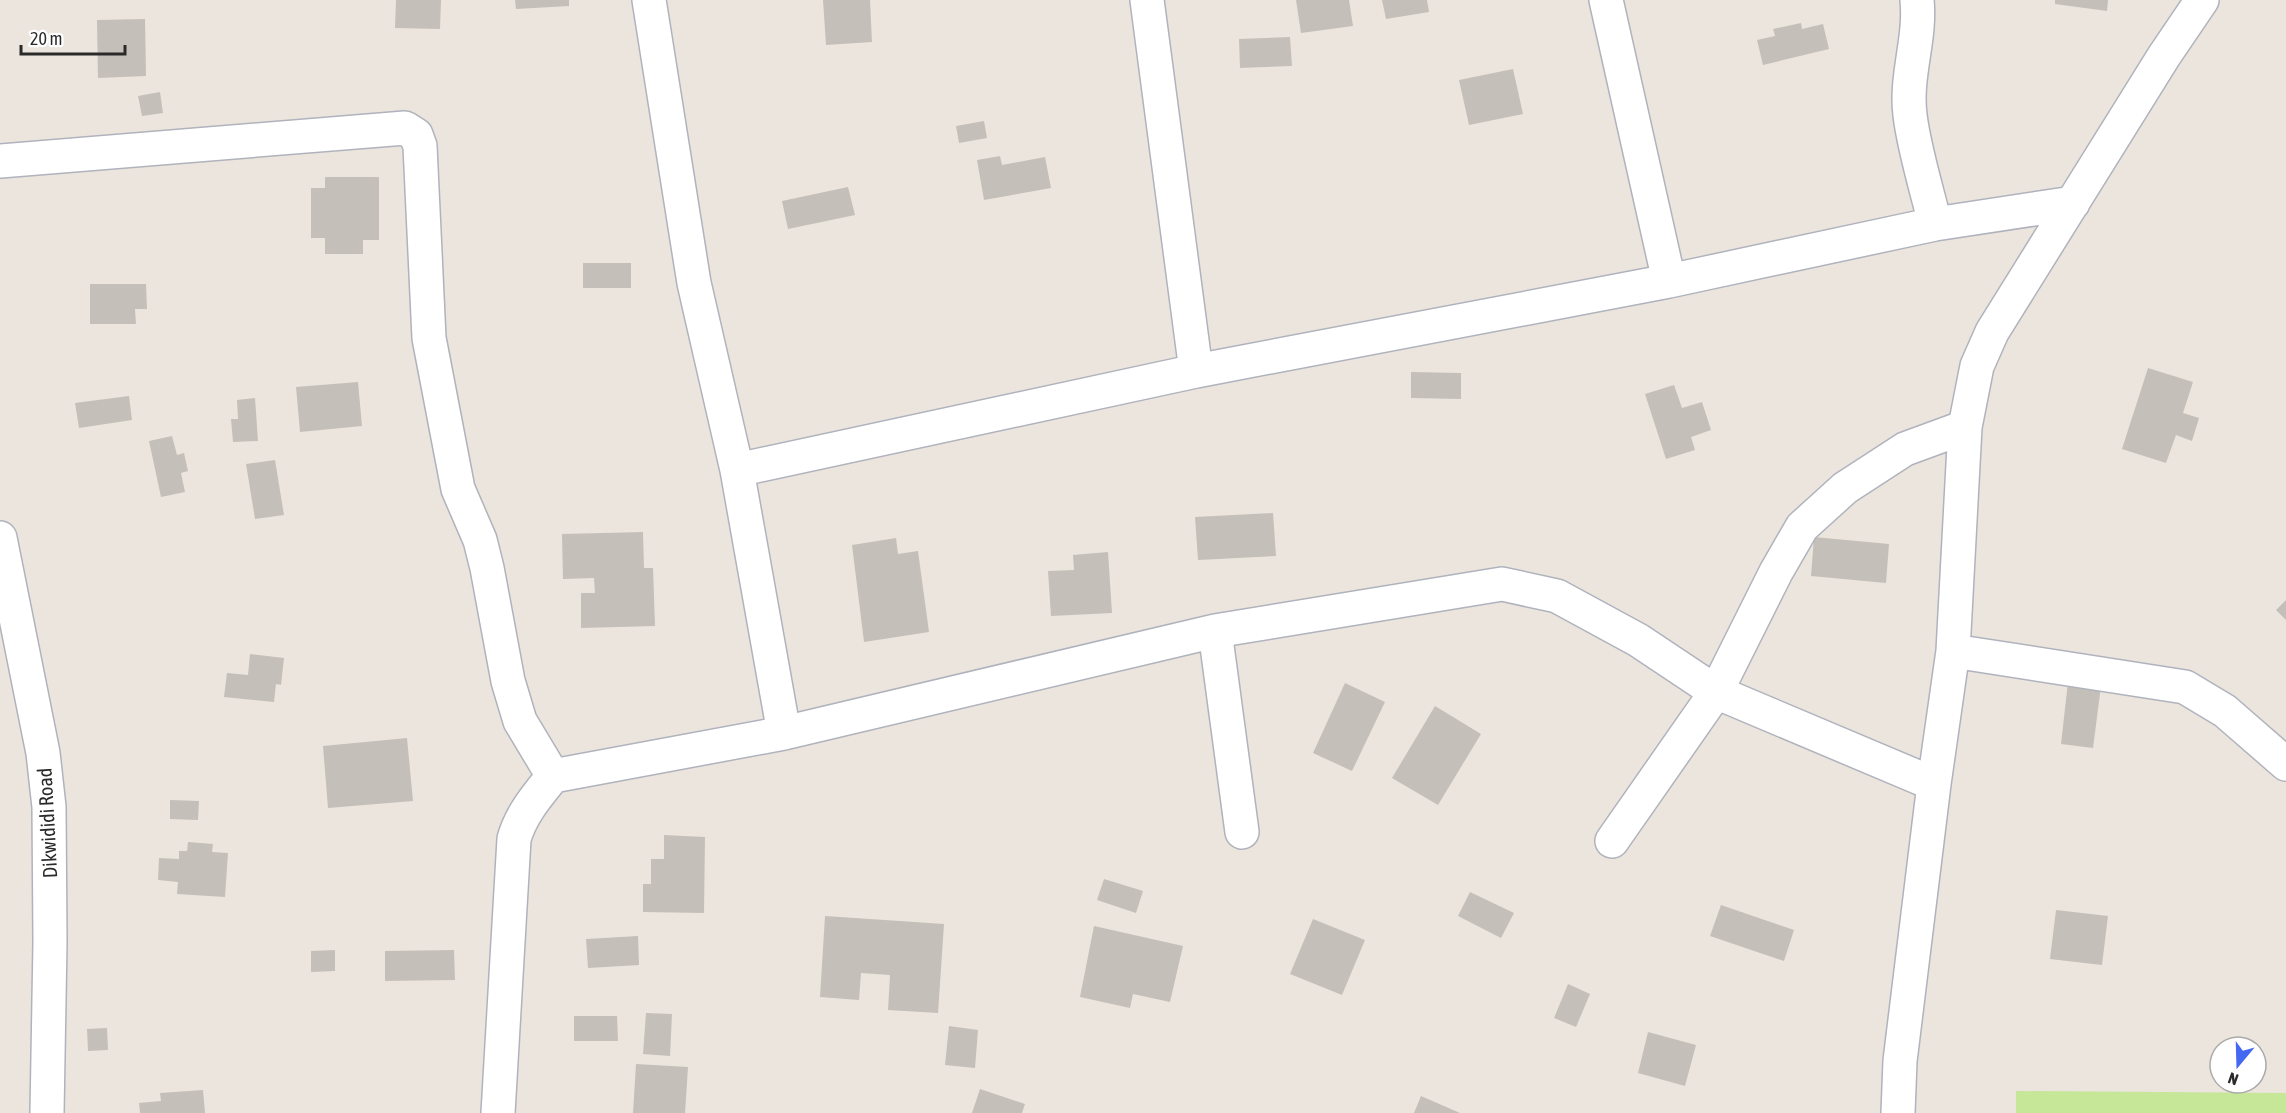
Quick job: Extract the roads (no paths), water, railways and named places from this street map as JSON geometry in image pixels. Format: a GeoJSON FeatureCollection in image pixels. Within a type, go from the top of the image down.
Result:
{"type":"FeatureCollection","features":[{"type":"Feature","properties":{"kind":"street"},"geometry":{"type":"LineString","coordinates":[[649,0],[694,284],[737,470],[784,733]]}},
{"type":"Feature","properties":{"kind":"street"},"geometry":{"type":"LineString","coordinates":[[1148,0],[1197,371]]}},
{"type":"Feature","properties":{"kind":"street"},"geometry":{"type":"LineString","coordinates":[[1606,0],[1669,281]]}},
{"type":"Feature","properties":{"kind":"street"},"geometry":{"type":"LineString","coordinates":[[1917,0],[1919,18],[1910,76],[1910,115],[1935,224]]}},
{"type":"Feature","properties":{"kind":"street"},"geometry":{"type":"LineString","coordinates":[[1898,1113],[1900,1061],[1953,651],[1965,427],[1977,366],[1992,332],[2164,56],[2202,0]]}},
{"type":"Feature","properties":{"kind":"street"},"geometry":{"type":"LineString","coordinates":[[0,161],[405,129],[416,135],[420,146],[429,338],[458,489],[480,540],[508,681],[520,721],[553,776]]}},
{"type":"Feature","properties":{"kind":"street"},"geometry":{"type":"LineString","coordinates":[[737,470],[1197,371],[1669,281],[1935,224],[2073,203]]}},
{"type":"Feature","properties":{"kind":"street"},"geometry":{"type":"LineString","coordinates":[[1612,841],[1716,693],[1776,572],[1802,527],[1845,488],[1905,449],[1965,427]]}},
{"type":"Feature","properties":{"kind":"street","name":"Dikwididi Road"},"geometry":{"type":"LineString","coordinates":[[0,537],[47,782],[50,942],[47,1113]]}},
{"type":"Feature","properties":{"kind":"street"},"geometry":{"type":"LineString","coordinates":[[498,1113],[514,839],[519,822],[553,776],[784,733],[1215,631],[1502,584],[1557,596],[1638,640],[1716,693],[1934,784]]}},
{"type":"Feature","properties":{"kind":"street"},"geometry":{"type":"LineString","coordinates":[[1215,631],[1242,832]]}},
{"type":"Feature","properties":{"kind":"street"},"geometry":{"type":"LineString","coordinates":[[1953,651],[2185,687],[2225,711],[2286,764]]}}]}
